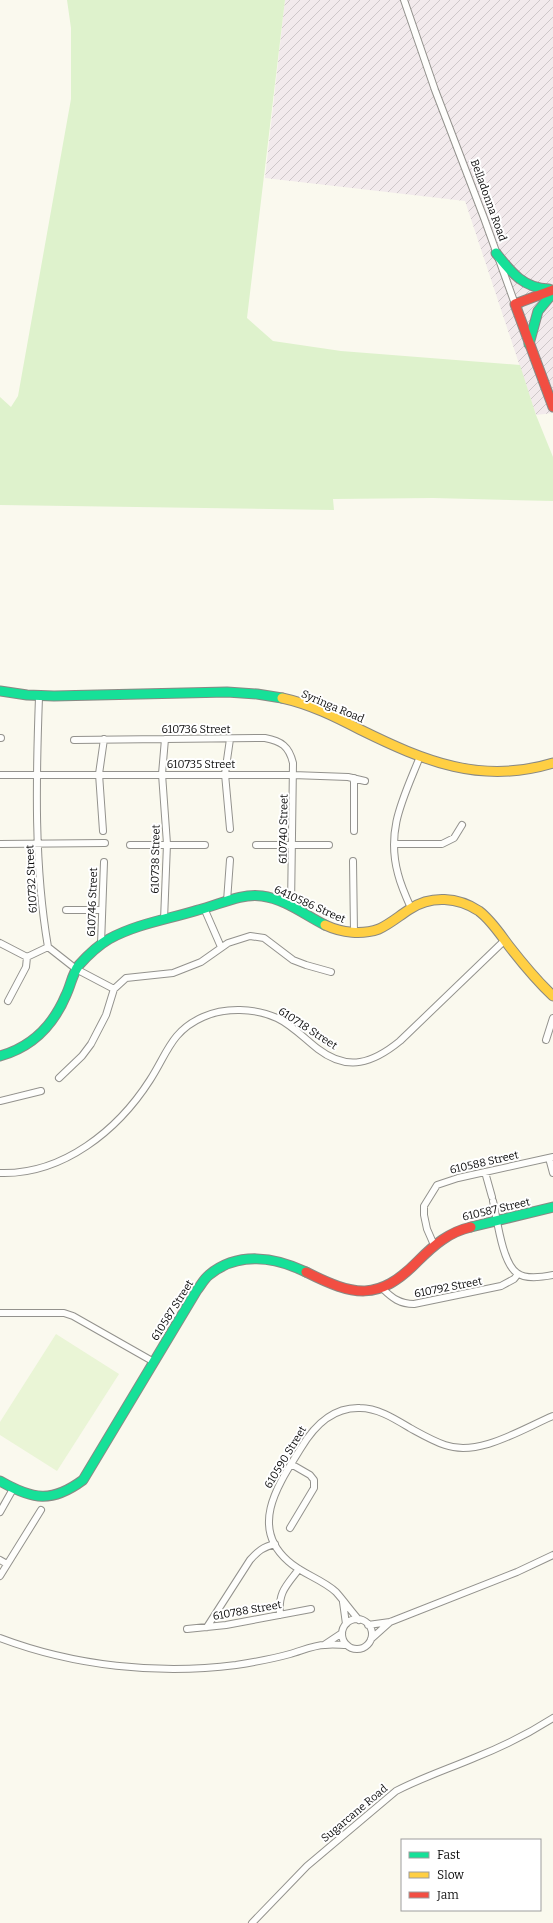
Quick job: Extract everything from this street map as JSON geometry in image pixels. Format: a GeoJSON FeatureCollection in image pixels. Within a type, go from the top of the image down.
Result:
{"type":"FeatureCollection","features":[{"type":"Feature","properties":{"kind":"street","name":"Belladonna Road"},"geometry":{"type":"LineString","coordinates":[[404,0],[435,90],[553,407]]}},
{"type":"Feature","properties":{"kind":"street"},"geometry":{"type":"LineString","coordinates":[[496,253],[522,284],[534,289],[553,291]]}},
{"type":"Feature","properties":{"kind":"street"},"geometry":{"type":"LineString","coordinates":[[515,304],[553,291]]}},
{"type":"Feature","properties":{"kind":"street"},"geometry":{"type":"LineString","coordinates":[[529,345],[538,311],[553,291]]}},
{"type":"Feature","properties":{"kind":"street","name":"Syringa Road"},"geometry":{"type":"LineString","coordinates":[[0,691],[39,697],[221,691],[268,695],[287,699],[318,710],[419,758],[444,767],[484,773],[529,769],[553,762]]}},
{"type":"Feature","properties":{"kind":"street","name":"610732 Street"},"geometry":{"type":"LineString","coordinates":[[39,697],[36,774],[41,906],[48,947]]}},
{"type":"Feature","properties":{"kind":"street","name":"610736 Street"},"geometry":{"type":"LineString","coordinates":[[74,740],[265,738],[284,744],[291,752],[293,775]]}},
{"type":"Feature","properties":{"kind":"street"},"geometry":{"type":"LineString","coordinates":[[103,831],[100,774],[104,739]]}},
{"type":"Feature","properties":{"kind":"street","name":"610738 Street"},"geometry":{"type":"LineString","coordinates":[[164,739],[162,774],[167,844],[164,920]]}},
{"type":"Feature","properties":{"kind":"street"},"geometry":{"type":"LineString","coordinates":[[230,739],[225,774],[230,830]]}},
{"type":"Feature","properties":{"kind":"street"},"geometry":{"type":"LineString","coordinates":[[411,908],[398,875],[394,832],[397,813],[419,758]]}},
{"type":"Feature","properties":{"kind":"street","name":"610735 Street"},"geometry":{"type":"LineString","coordinates":[[0,775],[293,775],[354,778],[366,781]]}},
{"type":"Feature","properties":{"kind":"street","name":"610740 Street"},"geometry":{"type":"LineString","coordinates":[[292,907],[293,775]]}},
{"type":"Feature","properties":{"kind":"street"},"geometry":{"type":"LineString","coordinates":[[354,778],[354,832]]}},
{"type":"Feature","properties":{"kind":"street"},"geometry":{"type":"LineString","coordinates":[[394,844],[442,844],[454,838],[462,825]]}},
{"type":"Feature","properties":{"kind":"street"},"geometry":{"type":"LineString","coordinates":[[0,844],[105,843]]}},
{"type":"Feature","properties":{"kind":"street"},"geometry":{"type":"LineString","coordinates":[[130,845],[205,845]]}},
{"type":"Feature","properties":{"kind":"street"},"geometry":{"type":"LineString","coordinates":[[256,845],[329,845]]}},
{"type":"Feature","properties":{"kind":"street"},"geometry":{"type":"LineString","coordinates":[[227,901],[230,860]]}},
{"type":"Feature","properties":{"kind":"street"},"geometry":{"type":"LineString","coordinates":[[353,861],[354,933]]}},
{"type":"Feature","properties":{"kind":"street","name":"610746 Street"},"geometry":{"type":"LineString","coordinates":[[101,944],[104,862]]}},
{"type":"Feature","properties":{"kind":"street","name":"6410586 Street"},"geometry":{"type":"LineString","coordinates":[[0,1056],[22,1048],[48,1028],[62,1007],[76,969],[101,944],[114,937],[164,920],[227,901],[252,896],[276,900],[335,930],[354,933],[378,929],[395,920],[411,908],[432,900],[456,900],[478,910],[487,918],[534,978],[553,996]]}},
{"type":"Feature","properties":{"kind":"street"},"geometry":{"type":"LineString","coordinates":[[204,908],[221,946]]}},
{"type":"Feature","properties":{"kind":"street"},"geometry":{"type":"LineString","coordinates":[[66,910],[102,910]]}},
{"type":"Feature","properties":{"kind":"street"},"geometry":{"type":"LineString","coordinates":[[59,1078],[82,1056],[91,1044],[106,1015],[114,989],[120,982],[132,976],[158,976],[173,973],[196,965],[221,946],[242,938],[258,936],[268,941],[294,960],[331,972]]}},
{"type":"Feature","properties":{"kind":"street","name":"610718 Street"},"geometry":{"type":"LineString","coordinates":[[0,1173],[25,1172],[58,1162],[97,1140],[114,1125],[139,1097],[152,1078],[167,1048],[177,1035],[187,1026],[202,1017],[229,1010],[263,1013],[277,1018],[329,1056],[346,1062],[368,1060],[386,1053],[400,1041],[504,940]]}},
{"type":"Feature","properties":{"kind":"street"},"geometry":{"type":"LineString","coordinates":[[0,943],[27,956],[48,947],[76,969],[114,989]]}},
{"type":"Feature","properties":{"kind":"street"},"geometry":{"type":"LineString","coordinates":[[8,1001],[26,967],[27,956]]}},
{"type":"Feature","properties":{"kind":"street"},"geometry":{"type":"LineString","coordinates":[[546,1040],[553,1020]]}},
{"type":"Feature","properties":{"kind":"street"},"geometry":{"type":"LineString","coordinates":[[0,1101],[41,1091]]}},
{"type":"Feature","properties":{"kind":"street"},"geometry":{"type":"LineString","coordinates":[[551,1157],[553,1173]]}},
{"type":"Feature","properties":{"kind":"street","name":"610588 Street"},"geometry":{"type":"LineString","coordinates":[[434,1245],[427,1229],[424,1206],[437,1185],[443,1182],[551,1157]]}},
{"type":"Feature","properties":{"kind":"street"},"geometry":{"type":"LineString","coordinates":[[485,1172],[506,1257],[518,1274],[539,1277],[553,1275]]}},
{"type":"Feature","properties":{"kind":"street","name":"610587 Street"},"geometry":{"type":"LineString","coordinates":[[0,1481],[13,1490],[25,1495],[46,1498],[72,1489],[82,1480],[197,1290],[208,1276],[226,1265],[246,1259],[266,1258],[286,1263],[341,1288],[356,1292],[383,1289],[403,1275],[434,1245],[448,1234],[462,1229],[553,1207]]}},
{"type":"Feature","properties":{"kind":"street","name":"610792 Street"},"geometry":{"type":"LineString","coordinates":[[383,1289],[395,1300],[408,1304],[414,1304],[501,1286],[514,1279],[518,1274]]}},
{"type":"Feature","properties":{"kind":"street"},"geometry":{"type":"LineString","coordinates":[[0,1313],[64,1313],[73,1316],[154,1362]]}},
{"type":"Feature","properties":{"kind":"street","name":"610590 Street"},"geometry":{"type":"LineString","coordinates":[[359,1620],[336,1592],[326,1584],[288,1562],[275,1544],[269,1527],[270,1505],[277,1488],[315,1427],[328,1416],[351,1408],[361,1408],[384,1414],[436,1442],[461,1449],[489,1444],[553,1416]]}},
{"type":"Feature","properties":{"kind":"street"},"geometry":{"type":"LineString","coordinates":[[290,1528],[314,1488],[314,1480],[310,1475],[291,1464]]}},
{"type":"Feature","properties":{"kind":"street"},"geometry":{"type":"LineString","coordinates":[[0,1512],[13,1490]]}},
{"type":"Feature","properties":{"kind":"street"},"geometry":{"type":"LineString","coordinates":[[0,1576],[41,1510]]}},
{"type":"Feature","properties":{"kind":"street"},"geometry":{"type":"LineString","coordinates":[[207,1627],[250,1560],[265,1546],[275,1544]]}},
{"type":"Feature","properties":{"kind":"street"},"geometry":{"type":"LineString","coordinates":[[368,1625],[390,1622],[517,1572],[553,1555]]}},
{"type":"Feature","properties":{"kind":"street"},"geometry":{"type":"LineString","coordinates":[[0,1560],[7,1564]]}},
{"type":"Feature","properties":{"kind":"street"},"geometry":{"type":"LineString","coordinates":[[280,1615],[279,1601],[281,1593],[299,1569]]}},
{"type":"Feature","properties":{"kind":"street"},"geometry":{"type":"LineString","coordinates":[[324,1645],[342,1633],[346,1624],[343,1602]]}},
{"type":"Feature","properties":{"kind":"street","name":"610788 Street"},"geometry":{"type":"LineString","coordinates":[[187,1629],[226,1625],[311,1609]]}},
{"type":"Feature","properties":{"kind":"street"},"geometry":{"type":"LineString","coordinates":[[346,1624],[359,1620],[368,1625],[371,1631],[371,1639]]}},
{"type":"Feature","properties":{"kind":"street"},"geometry":{"type":"LineString","coordinates":[[342,1633],[343,1639],[347,1645],[353,1649],[361,1649],[390,1622]]}},
{"type":"Feature","properties":{"kind":"street"},"geometry":{"type":"LineString","coordinates":[[0,1638],[61,1657],[121,1666],[157,1668],[200,1668],[236,1665],[270,1659],[324,1645],[347,1645]]}},
{"type":"Feature","properties":{"kind":"street","name":"Sugarcane Road"},"geometry":{"type":"LineString","coordinates":[[252,1923],[307,1866],[396,1791],[412,1782],[475,1758],[522,1736],[553,1718]]}},
{"type":"Feature","properties":{"kind":"shaded area"},"geometry":{"type":"Polygon","coordinates":[[[285,0],[553,0],[553,413],[536,415],[465,201],[265,178],[285,0]]]}},
{"type":"Feature","properties":{"kind":"green space"},"geometry":{"type":"Polygon","coordinates":[[[67,0],[285,0],[247,318],[273,341],[341,351],[520,365],[536,415],[553,457],[553,501],[433,498],[333,499],[334,510],[0,505],[0,397],[11,407],[18,396],[71,99],[71,28],[67,0]]]}},
{"type":"Feature","properties":{"kind":"green space"},"geometry":{"type":"Polygon","coordinates":[[[56,1334],[119,1374],[57,1471],[0,1435],[0,1422],[56,1334]]]}},
{"type":"Feature","properties":{"kind":"traffic: fast"},"geometry":{"type":"LineString","coordinates":[[496,253],[518,278],[532,286],[549,289]]}},
{"type":"Feature","properties":{"kind":"traffic: fast"},"geometry":{"type":"LineString","coordinates":[[529,344],[538,311],[553,293]]}},
{"type":"Feature","properties":{"kind":"traffic: fast"},"geometry":{"type":"LineString","coordinates":[[0,691],[27,695],[54,696],[227,692],[257,694],[282,698]]}},
{"type":"Feature","properties":{"kind":"traffic: fast"},"geometry":{"type":"LineString","coordinates":[[0,1056],[22,1047],[40,1034],[48,1026],[61,1006],[79,965],[93,951],[109,939],[130,929],[246,896],[262,896],[279,900],[325,925]]}},
{"type":"Feature","properties":{"kind":"traffic: fast"},"geometry":{"type":"LineString","coordinates":[[471,1227],[553,1207]]}},
{"type":"Feature","properties":{"kind":"traffic: fast"},"geometry":{"type":"LineString","coordinates":[[0,1481],[23,1492],[42,1496],[62,1493],[83,1480],[197,1290],[204,1280],[220,1267],[232,1262],[257,1259],[282,1263],[306,1272]]}},
{"type":"Feature","properties":{"kind":"traffic: slow"},"geometry":{"type":"LineString","coordinates":[[282,698],[323,711],[407,751],[430,760],[454,766],[477,770],[501,771],[527,769],[553,763]]}},
{"type":"Feature","properties":{"kind":"traffic: slow"},"geometry":{"type":"LineString","coordinates":[[325,925],[338,930],[366,932],[383,927],[418,904],[427,901],[444,900],[462,903],[479,911],[495,927],[525,966],[553,996]]}},
{"type":"Feature","properties":{"kind":"traffic: jam"},"geometry":{"type":"LineString","coordinates":[[553,290],[515,304],[553,407]]}},
{"type":"Feature","properties":{"kind":"traffic: jam"},"geometry":{"type":"LineString","coordinates":[[306,1272],[338,1286],[352,1290],[365,1291],[378,1289],[404,1274],[442,1240],[456,1232],[471,1227]]}}]}
